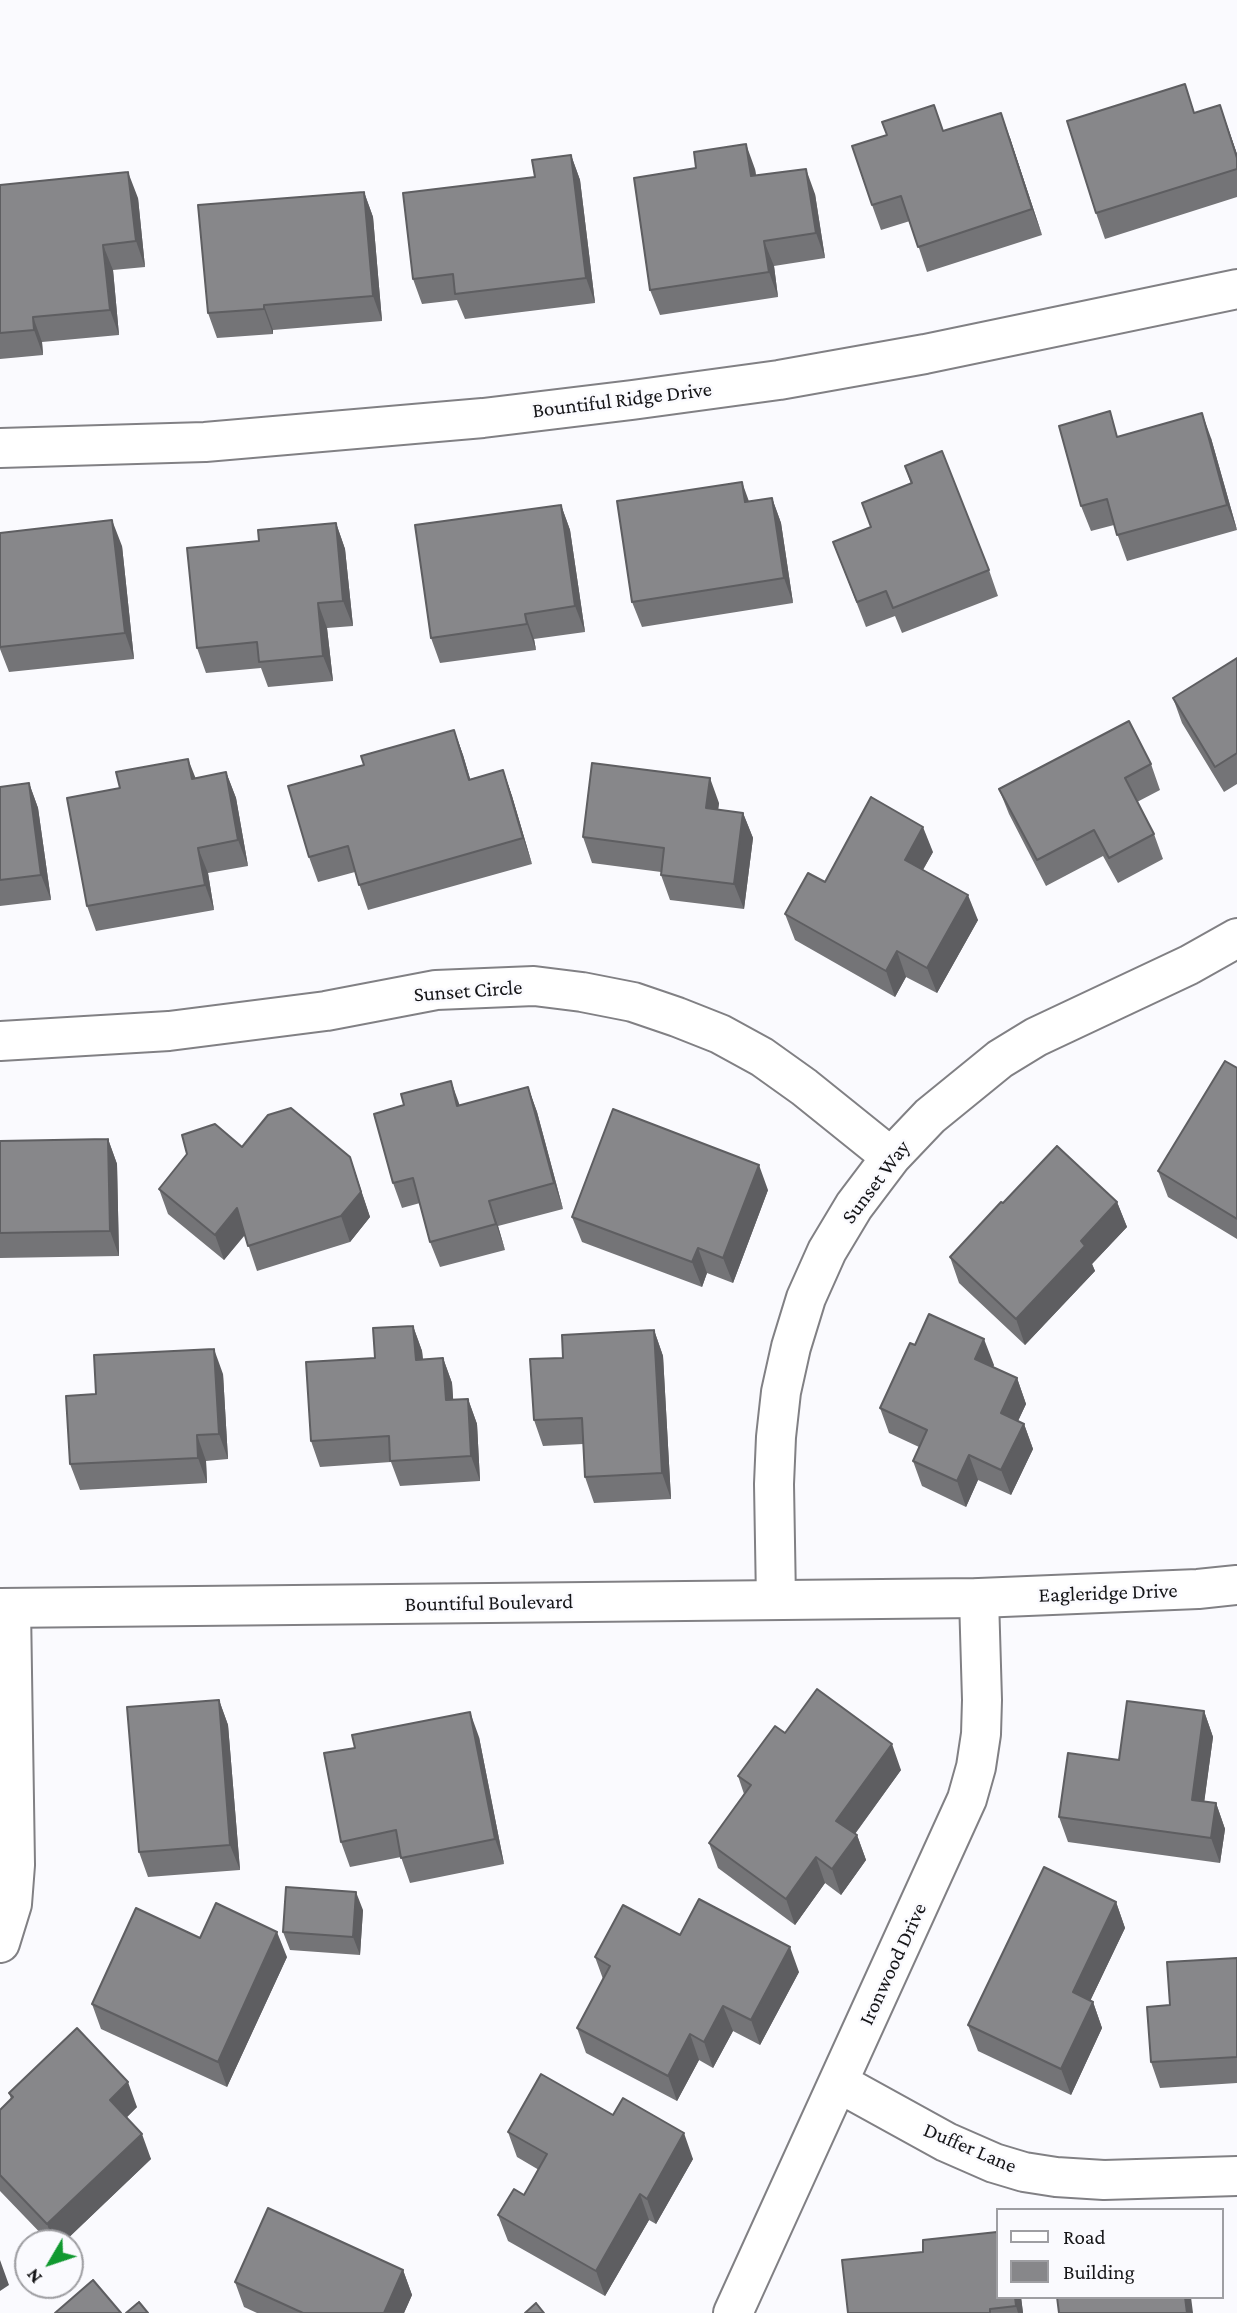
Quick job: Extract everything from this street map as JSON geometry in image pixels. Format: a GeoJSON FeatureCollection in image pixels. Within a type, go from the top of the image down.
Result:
{"type":"FeatureCollection","features":[{"type":"Feature","properties":{"kind":"street","name":"Bountiful Ridge Drive"},"geometry":{"type":"LineString","coordinates":[[0,448],[205,442],[484,418],[632,400],[779,380],[911,357],[1237,289]]}},
{"type":"Feature","properties":{"kind":"street","name":"Sunset Way"},"geometry":{"type":"LineString","coordinates":[[776,1600],[773,1531],[776,1437],[781,1392],[806,1298],[827,1251],[854,1206],[891,1157],[930,1116],[1000,1059],[1035,1037],[1189,965],[1237,938]]}},
{"type":"Feature","properties":{"kind":"street","name":"Sunset Circle"},"geometry":{"type":"LineString","coordinates":[[0,1041],[169,1031],[326,1011],[448,989],[534,986],[582,992],[633,1002],[720,1034],[762,1057],[804,1087],[891,1157]]}},
{"type":"Feature","properties":{"kind":"street","name":"Eagleridge Drive"},"geometry":{"type":"LineString","coordinates":[[979,1598],[1237,1585]]}},
{"type":"Feature","properties":{"kind":"street","name":"Bountiful Boulevard"},"geometry":{"type":"LineString","coordinates":[[6,1608],[979,1598]]}},
{"type":"Feature","properties":{"kind":"street","name":"Ironwood Drive"},"geometry":{"type":"LineString","coordinates":[[733,2313],[967,1798],[976,1767],[981,1734],[979,1598]]}},
{"type":"Feature","properties":{"kind":"street"},"geometry":{"type":"LineString","coordinates":[[0,1943],[12,1904],[15,1865],[6,1608]]}},
{"type":"Feature","properties":{"kind":"street","name":"Duffer Lane"},"geometry":{"type":"LineString","coordinates":[[839,2083],[946,2142],[994,2163],[1024,2172],[1104,2180],[1237,2176]]}},
{"type":"Feature","properties":{"kind":"building"},"geometry":{"type":"Polygon","coordinates":[[[1185,84],[1194,113],[1220,105],[1237,158],[1237,169],[1096,213],[1067,121],[1185,84]]]}},
{"type":"Feature","properties":{"kind":"building"},"geometry":{"type":"Polygon","coordinates":[[[934,105],[943,131],[1001,113],[1032,209],[918,247],[901,196],[872,205],[852,146],[887,135],[882,122],[934,105]]]}},
{"type":"Feature","properties":{"kind":"building"},"geometry":{"type":"Polygon","coordinates":[[[746,144],[751,176],[806,169],[816,233],[764,241],[769,272],[650,290],[634,178],[696,168],[694,152],[746,144]]]}},
{"type":"Feature","properties":{"kind":"building"},"geometry":{"type":"Polygon","coordinates":[[[571,155],[586,278],[455,294],[453,274],[413,279],[403,193],[535,177],[532,160],[571,155]]]}},
{"type":"Feature","properties":{"kind":"building"},"geometry":{"type":"Polygon","coordinates":[[[128,172],[136,241],[103,245],[110,310],[33,317],[34,330],[0,333],[0,185],[128,172]]]}},
{"type":"Feature","properties":{"kind":"building"},"geometry":{"type":"Polygon","coordinates":[[[364,192],[373,296],[264,305],[264,309],[208,313],[198,205],[364,192]]]}},
{"type":"Feature","properties":{"kind":"building"},"geometry":{"type":"Polygon","coordinates":[[[1110,411],[1117,437],[1202,413],[1227,505],[1117,535],[1107,499],[1081,506],[1059,426],[1110,411]]]}},
{"type":"Feature","properties":{"kind":"building"},"geometry":{"type":"Polygon","coordinates":[[[942,451],[989,570],[893,608],[886,591],[857,602],[833,542],[871,527],[862,503],[912,483],[905,466],[942,451]]]}},
{"type":"Feature","properties":{"kind":"building"},"geometry":{"type":"Polygon","coordinates":[[[742,482],[745,502],[772,498],[784,578],[632,602],[617,501],[742,482]]]}},
{"type":"Feature","properties":{"kind":"building"},"geometry":{"type":"Polygon","coordinates":[[[561,505],[575,606],[525,614],[527,624],[431,638],[415,525],[561,505]]]}},
{"type":"Feature","properties":{"kind":"building"},"geometry":{"type":"Polygon","coordinates":[[[112,520],[125,633],[0,647],[0,533],[112,520]]]}},
{"type":"Feature","properties":{"kind":"building"},"geometry":{"type":"Polygon","coordinates":[[[336,523],[343,601],[318,603],[323,656],[259,662],[257,642],[197,648],[187,548],[259,541],[258,530],[336,523]]]}},
{"type":"Feature","properties":{"kind":"building"},"geometry":{"type":"Polygon","coordinates":[[[1237,658],[1237,753],[1215,767],[1173,698],[1237,658]]]}},
{"type":"Feature","properties":{"kind":"building"},"geometry":{"type":"Polygon","coordinates":[[[1129,721],[1151,764],[1125,778],[1154,834],[1109,858],[1094,830],[1037,860],[999,789],[1129,721]]]}},
{"type":"Feature","properties":{"kind":"building"},"geometry":{"type":"Polygon","coordinates":[[[454,730],[469,780],[503,770],[523,838],[359,885],[348,846],[309,857],[288,786],[364,765],[361,756],[454,730]]]}},
{"type":"Feature","properties":{"kind":"building"},"geometry":{"type":"Polygon","coordinates":[[[188,759],[192,779],[226,772],[238,840],[198,848],[205,885],[87,906],[67,798],[120,788],[116,772],[188,759]]]}},
{"type":"Feature","properties":{"kind":"building"},"geometry":{"type":"Polygon","coordinates":[[[592,763],[710,778],[706,808],[743,813],[734,884],[661,875],[664,848],[583,837],[592,763]]]}},
{"type":"Feature","properties":{"kind":"building"},"geometry":{"type":"Polygon","coordinates":[[[29,783],[41,875],[0,880],[0,787],[29,783]]]}},
{"type":"Feature","properties":{"kind":"building"},"geometry":{"type":"Polygon","coordinates":[[[871,797],[923,827],[905,860],[968,895],[927,968],[897,951],[886,971],[785,914],[808,873],[825,882],[871,797]]]}},
{"type":"Feature","properties":{"kind":"building"},"geometry":{"type":"Polygon","coordinates":[[[1225,1061],[1237,1068],[1237,1219],[1158,1171],[1225,1061]]]}},
{"type":"Feature","properties":{"kind":"building"},"geometry":{"type":"Polygon","coordinates":[[[451,1081],[457,1106],[528,1087],[554,1183],[489,1201],[496,1224],[430,1242],[413,1178],[393,1183],[374,1114],[404,1105],[401,1094],[451,1081]]]}},
{"type":"Feature","properties":{"kind":"building"},"geometry":{"type":"Polygon","coordinates":[[[291,1108],[350,1157],[361,1192],[341,1216],[248,1246],[237,1208],[215,1235],[159,1189],[187,1154],[182,1135],[215,1124],[242,1147],[268,1115],[291,1108]]]}},
{"type":"Feature","properties":{"kind":"building"},"geometry":{"type":"Polygon","coordinates":[[[613,1109],[759,1165],[723,1258],[698,1248],[692,1262],[572,1217],[613,1109]]]}},
{"type":"Feature","properties":{"kind":"building"},"geometry":{"type":"Polygon","coordinates":[[[108,1139],[110,1231],[0,1233],[0,1141],[108,1139]]]}},
{"type":"Feature","properties":{"kind":"building"},"geometry":{"type":"Polygon","coordinates":[[[1057,1146],[1117,1202],[1081,1241],[1085,1246],[1016,1319],[950,1257],[1057,1146]]]}},
{"type":"Feature","properties":{"kind":"building"},"geometry":{"type":"Polygon","coordinates":[[[929,1314],[984,1339],[975,1359],[1017,1378],[1001,1413],[1024,1424],[1001,1470],[969,1455],[957,1481],[913,1461],[927,1430],[880,1408],[910,1343],[915,1345],[929,1314]]]}},
{"type":"Feature","properties":{"kind":"building"},"geometry":{"type":"Polygon","coordinates":[[[413,1326],[416,1360],[443,1358],[446,1400],[468,1399],[471,1456],[390,1461],[389,1436],[311,1441],[306,1362],[375,1358],[373,1328],[413,1326]]]}},
{"type":"Feature","properties":{"kind":"building"},"geometry":{"type":"Polygon","coordinates":[[[654,1330],[662,1473],[585,1477],[582,1418],[534,1420],[530,1359],[563,1358],[562,1335],[654,1330]]]}},
{"type":"Feature","properties":{"kind":"building"},"geometry":{"type":"Polygon","coordinates":[[[214,1349],[219,1434],[197,1435],[198,1458],[70,1464],[66,1396],[96,1394],[94,1355],[214,1349]]]}},
{"type":"Feature","properties":{"kind":"building"},"geometry":{"type":"Polygon","coordinates":[[[817,1689],[892,1744],[836,1821],[857,1835],[832,1869],[816,1857],[786,1899],[709,1843],[751,1785],[738,1776],[775,1726],[785,1733],[817,1689]]]}},
{"type":"Feature","properties":{"kind":"building"},"geometry":{"type":"Polygon","coordinates":[[[219,1700],[230,1845],[139,1852],[127,1707],[219,1700]]]}},
{"type":"Feature","properties":{"kind":"building"},"geometry":{"type":"Polygon","coordinates":[[[1127,1701],[1204,1711],[1192,1800],[1216,1803],[1211,1838],[1059,1817],[1068,1753],[1119,1760],[1127,1701]]]}},
{"type":"Feature","properties":{"kind":"building"},"geometry":{"type":"Polygon","coordinates":[[[470,1712],[495,1839],[401,1858],[396,1830],[341,1842],[324,1753],[355,1748],[352,1735],[470,1712]]]}},
{"type":"Feature","properties":{"kind":"building"},"geometry":{"type":"Polygon","coordinates":[[[1044,1867],[1116,1902],[1073,1992],[1093,2002],[1061,2069],[968,2025],[1044,1867]]]}},
{"type":"Feature","properties":{"kind":"building"},"geometry":{"type":"Polygon","coordinates":[[[286,1887],[356,1892],[353,1937],[283,1932],[286,1887]]]}},
{"type":"Feature","properties":{"kind":"building"},"geometry":{"type":"Polygon","coordinates":[[[699,1899],[790,1947],[751,2020],[723,2006],[704,2042],[690,2034],[668,2076],[577,2028],[610,1966],[595,1957],[623,1905],[680,1935],[699,1899]]]}},
{"type":"Feature","properties":{"kind":"building"},"geometry":{"type":"Polygon","coordinates":[[[216,1903],[277,1932],[218,2062],[92,2004],[136,1908],[200,1938],[216,1903]]]}},
{"type":"Feature","properties":{"kind":"building"},"geometry":{"type":"Polygon","coordinates":[[[1237,1958],[1237,2057],[1151,2062],[1147,2007],[1170,2005],[1167,1962],[1237,1958]]]}},
{"type":"Feature","properties":{"kind":"building"},"geometry":{"type":"Polygon","coordinates":[[[77,2028],[128,2082],[110,2100],[142,2134],[47,2224],[0,2175],[0,2110],[13,2097],[9,2093],[77,2028]]]}},
{"type":"Feature","properties":{"kind":"building"},"geometry":{"type":"Polygon","coordinates":[[[541,2074],[613,2115],[623,2098],[684,2133],[647,2199],[640,2194],[596,2271],[498,2215],[514,2189],[524,2195],[547,2154],[508,2132],[541,2074]]]}},
{"type":"Feature","properties":{"kind":"building"},"geometry":{"type":"Polygon","coordinates":[[[268,2208],[403,2270],[384,2313],[303,2313],[235,2282],[268,2208]]]}},
{"type":"Feature","properties":{"kind":"building"},"geometry":{"type":"Polygon","coordinates":[[[996,2232],[996,2299],[1015,2299],[1016,2306],[990,2309],[990,2313],[848,2313],[842,2260],[923,2252],[923,2240],[996,2232]]]}},
{"type":"Feature","properties":{"kind":"building"},"geometry":{"type":"Polygon","coordinates":[[[93,2280],[121,2313],[55,2313],[71,2299],[84,2299],[84,2288],[93,2280]]]}},
{"type":"Feature","properties":{"kind":"building"},"geometry":{"type":"Polygon","coordinates":[[[1057,2299],[1185,2299],[1187,2313],[1059,2313],[1057,2299]]]}},
{"type":"Feature","properties":{"kind":"building"},"geometry":{"type":"Polygon","coordinates":[[[139,2302],[148,2313],[126,2313],[139,2302]]]}},
{"type":"Feature","properties":{"kind":"building"},"geometry":{"type":"Polygon","coordinates":[[[536,2303],[544,2313],[525,2313],[536,2303]]]}}]}
